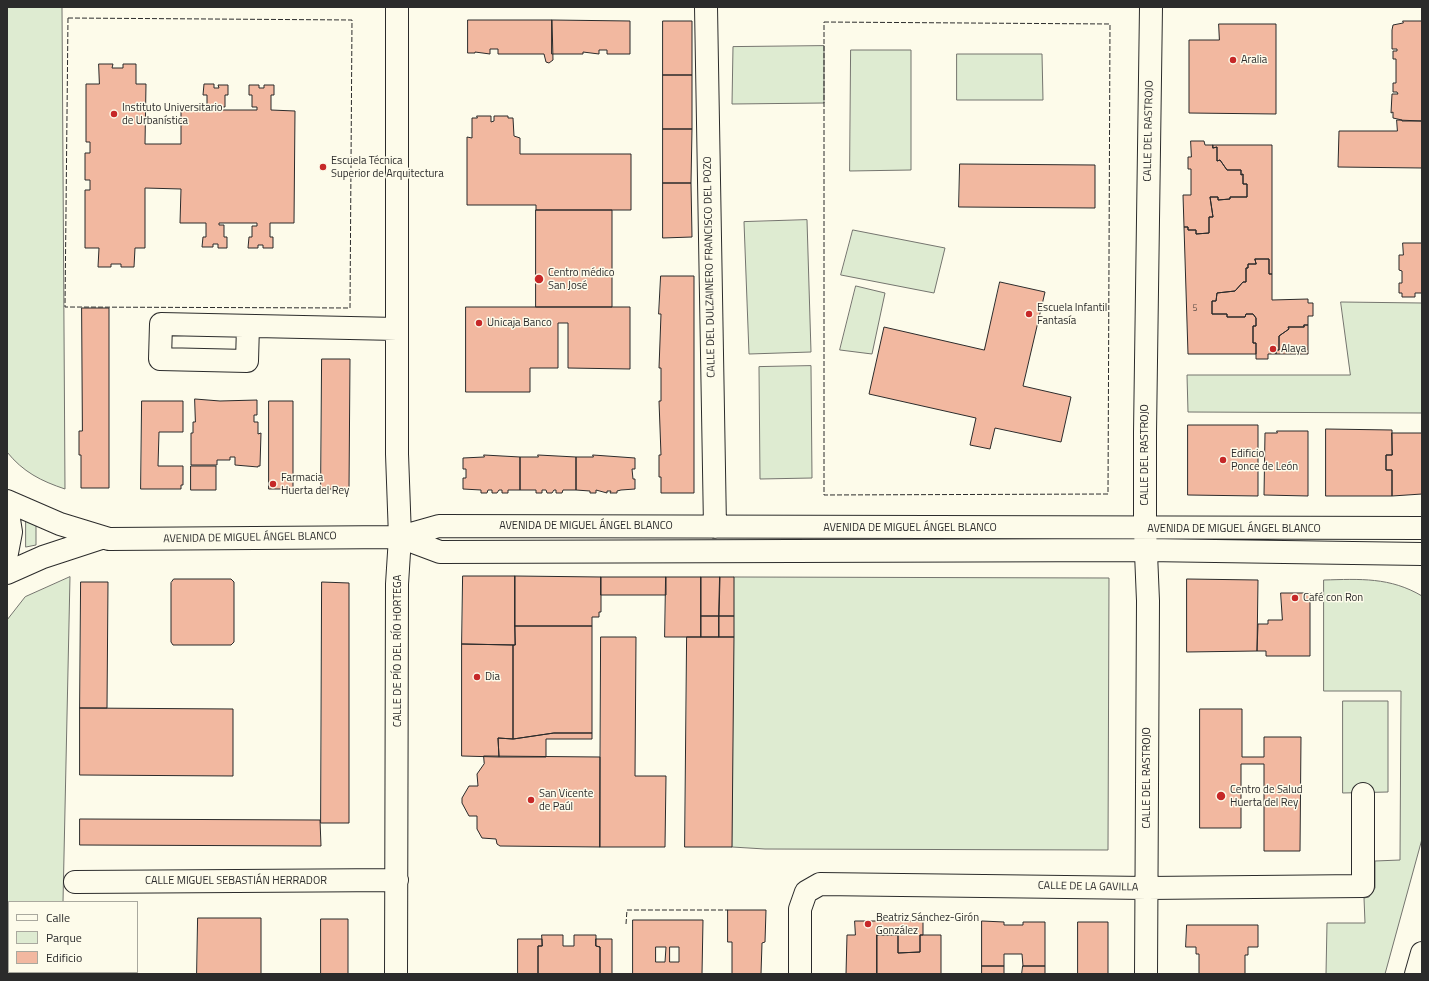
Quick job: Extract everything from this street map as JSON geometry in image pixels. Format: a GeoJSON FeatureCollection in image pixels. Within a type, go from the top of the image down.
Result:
{"type":"FeatureCollection","features":[{"type":"Feature","properties":{"kind":"street","name":"CALLE DE PÍO DEL RÍO HORTEGA"},"geometry":{"type":"LineString","coordinates":[[396,974],[397,584],[400,537],[397,472],[397,7]]}},
{"type":"Feature","properties":{"kind":"street","name":"CALLE DEL DULZAINERO FRANCISCO DEL POZO"},"geometry":{"type":"LineString","coordinates":[[706,7],[715,527]]}},
{"type":"Feature","properties":{"kind":"street","name":"CALLE DEL RASTROJO"},"geometry":{"type":"LineString","coordinates":[[1146,974],[1148,601],[1145,529],[1145,432],[1151,7]]}},
{"type":"Feature","properties":{"kind":"street"},"geometry":{"type":"LineString","coordinates":[[248,326],[397,329]]}},
{"type":"Feature","properties":{"kind":"street","name":"AVENIDA DE MIGUEL ÁNGEL BLANCO"},"geometry":{"type":"LineString","coordinates":[[7,501],[60,524],[101,538]]}},
{"type":"Feature","properties":{"kind":"street"},"geometry":{"type":"LineString","coordinates":[[7,507],[11,532],[7,553]]}},
{"type":"Feature","properties":{"kind":"street","name":"AVENIDA DE MIGUEL ÁNGEL BLANCO"},"geometry":{"type":"LineString","coordinates":[[7,573],[43,557],[101,538],[400,537],[439,526],[1145,529],[1422,528]]}},
{"type":"Feature","properties":{"kind":"street","name":"AVENIDA DE MIGUEL ÁNGEL BLANCO"},"geometry":{"type":"LineString","coordinates":[[400,537],[440,552],[1146,550],[1417,557]]}},
{"type":"Feature","properties":{"kind":"street","name":"CALLE DE LA GAVILLA"},"geometry":{"type":"LineString","coordinates":[[800,974],[800,909],[806,892],[820,884],[1147,888],[1363,886],[1363,794]]}},
{"type":"Feature","properties":{"kind":"street","name":"CALLE MIGUEL SEBASTIÁN HERRADOR"},"geometry":{"type":"LineString","coordinates":[[75,882],[397,880]]}},
{"type":"Feature","properties":{"kind":"street"},"geometry":{"type":"LineString","coordinates":[[1416,974],[1422,953]]}},
{"type":"Feature","properties":{"kind":"green space"},"geometry":{"type":"Polygon","coordinates":[[[7,7],[62,7],[65,489],[48,483],[33,475],[19,465],[7,452],[7,7]]]}},
{"type":"Feature","properties":{"kind":"green space"},"geometry":{"type":"Polygon","coordinates":[[[824,46],[824,103],[732,104],[733,47],[824,46]]]}},
{"type":"Feature","properties":{"kind":"green space"},"geometry":{"type":"Polygon","coordinates":[[[851,50],[911,50],[911,170],[850,171],[851,50]]]}},
{"type":"Feature","properties":{"kind":"green space"},"geometry":{"type":"Polygon","coordinates":[[[957,54],[1042,54],[1043,100],[957,100],[957,54]]]}},
{"type":"Feature","properties":{"kind":"green space"},"geometry":{"type":"Polygon","coordinates":[[[807,220],[811,352],[749,354],[744,222],[807,220]]]}},
{"type":"Feature","properties":{"kind":"green space"},"geometry":{"type":"Polygon","coordinates":[[[853,230],[945,248],[934,293],[841,275],[853,230]]]}},
{"type":"Feature","properties":{"kind":"green space"},"geometry":{"type":"Polygon","coordinates":[[[856,286],[885,293],[872,354],[840,350],[856,286]]]}},
{"type":"Feature","properties":{"kind":"green space"},"geometry":{"type":"Polygon","coordinates":[[[1341,302],[1422,303],[1422,413],[1188,412],[1187,375],[1350,375],[1341,302]]]}},
{"type":"Feature","properties":{"kind":"green space"},"geometry":{"type":"Polygon","coordinates":[[[811,366],[812,478],[760,479],[759,367],[811,366]]]}},
{"type":"Feature","properties":{"kind":"green space"},"geometry":{"type":"Polygon","coordinates":[[[26,520],[36,524],[36,545],[26,547],[26,520]]]}},
{"type":"Feature","properties":{"kind":"green space"},"geometry":{"type":"Polygon","coordinates":[[[70,577],[63,901],[8,901],[8,973],[62,974],[7,974],[7,620],[25,597],[70,577]]]}},
{"type":"Feature","properties":{"kind":"green space"},"geometry":{"type":"Polygon","coordinates":[[[734,577],[1109,578],[1108,850],[765,849],[732,847],[734,577]]]}},
{"type":"Feature","properties":{"kind":"green space"},"geometry":{"type":"Polygon","coordinates":[[[1324,580],[1374,580],[1398,585],[1422,596],[1422,839],[1385,974],[1326,974],[1327,923],[1365,923],[1364,898],[1369,897],[1375,888],[1375,861],[1400,860],[1401,691],[1324,691],[1324,580]]]}},
{"type":"Feature","properties":{"kind":"green space"},"geometry":{"type":"Polygon","coordinates":[[[1343,701],[1388,701],[1388,792],[1343,793],[1343,701]]]}},
{"type":"Feature","properties":{"kind":"building"},"geometry":{"type":"Polygon","coordinates":[[[468,20],[552,20],[553,60],[549,63],[546,62],[544,54],[498,54],[498,49],[490,49],[490,54],[475,52],[468,53],[468,20]]]}},
{"type":"Feature","properties":{"kind":"building"},"geometry":{"type":"Polygon","coordinates":[[[552,20],[630,21],[630,54],[607,54],[607,50],[599,50],[599,54],[583,52],[583,54],[552,54],[552,20]]]}},
{"type":"Feature","properties":{"kind":"building"},"geometry":{"type":"Polygon","coordinates":[[[663,21],[692,21],[692,75],[663,75],[663,21]]]}},
{"type":"Feature","properties":{"kind":"building"},"geometry":{"type":"Polygon","coordinates":[[[1403,21],[1422,21],[1422,121],[1402,121],[1393,118],[1393,112],[1391,113],[1392,94],[1398,94],[1397,92],[1393,92],[1393,83],[1396,83],[1396,59],[1393,59],[1393,51],[1397,51],[1397,49],[1392,49],[1392,30],[1393,25],[1403,23],[1403,21]]]}},
{"type":"Feature","properties":{"kind":"building","name":"Aralia"},"geometry":{"type":"Polygon","coordinates":[[[1219,24],[1276,24],[1276,114],[1189,113],[1189,40],[1219,40],[1219,24]]]}},
{"type":"Feature","properties":{"kind":"building"},"geometry":{"type":"Polygon","coordinates":[[[99,64],[113,64],[112,68],[123,68],[123,64],[136,64],[136,84],[146,84],[145,144],[181,144],[181,109],[207,110],[207,95],[203,95],[204,84],[214,84],[214,88],[219,88],[218,85],[228,85],[228,95],[225,95],[225,107],[220,107],[220,110],[257,110],[257,107],[252,107],[252,95],[249,95],[249,85],[259,85],[259,88],[264,88],[264,85],[274,85],[274,95],[271,95],[271,110],[295,111],[294,223],[270,223],[270,237],[273,237],[273,248],[263,248],[263,245],[258,245],[258,248],[248,248],[249,237],[252,237],[252,226],[257,226],[257,223],[219,223],[219,225],[224,225],[224,237],[227,237],[227,248],[218,248],[218,244],[213,244],[213,247],[202,247],[203,237],[206,237],[206,223],[180,223],[181,189],[145,188],[145,248],[135,248],[134,267],[121,267],[121,264],[111,264],[111,267],[98,267],[99,248],[85,248],[85,190],[90,190],[90,180],[85,180],[85,153],[90,153],[90,142],[86,142],[86,84],[99,84],[99,64]]]}},
{"type":"Feature","properties":{"kind":"building"},"geometry":{"type":"Polygon","coordinates":[[[663,75],[692,75],[692,129],[663,129],[663,75]]]}},
{"type":"Feature","properties":{"kind":"building"},"geometry":{"type":"Polygon","coordinates":[[[477,116],[491,116],[491,122],[494,121],[494,116],[508,116],[508,118],[513,118],[514,136],[520,138],[520,154],[631,154],[631,210],[536,210],[536,205],[467,205],[467,137],[472,138],[472,118],[477,118],[477,116]]]}},
{"type":"Feature","properties":{"kind":"building"},"geometry":{"type":"Polygon","coordinates":[[[1397,120],[1422,121],[1422,168],[1338,167],[1339,131],[1397,131],[1397,120]]]}},
{"type":"Feature","properties":{"kind":"building"},"geometry":{"type":"Polygon","coordinates":[[[663,129],[692,129],[691,183],[663,183],[663,129]]]}},
{"type":"Feature","properties":{"kind":"building"},"geometry":{"type":"Polygon","coordinates":[[[1191,141],[1204,141],[1205,145],[1213,145],[1213,148],[1217,147],[1217,161],[1220,160],[1227,170],[1241,170],[1241,175],[1243,174],[1243,184],[1247,184],[1247,197],[1230,197],[1230,199],[1218,200],[1218,197],[1210,197],[1213,217],[1209,217],[1209,233],[1196,234],[1196,230],[1188,230],[1188,227],[1184,227],[1183,195],[1191,195],[1191,169],[1188,169],[1188,157],[1191,157],[1191,141]]]}},
{"type":"Feature","properties":{"kind":"building"},"geometry":{"type":"Polygon","coordinates":[[[1213,145],[1272,145],[1272,274],[1269,274],[1269,259],[1255,259],[1256,264],[1248,264],[1248,268],[1246,268],[1246,282],[1243,282],[1235,291],[1217,293],[1216,301],[1212,301],[1212,314],[1227,314],[1227,317],[1245,317],[1246,314],[1253,314],[1256,318],[1256,326],[1253,326],[1253,343],[1256,343],[1256,354],[1188,354],[1184,227],[1188,227],[1188,230],[1196,230],[1196,234],[1209,233],[1209,217],[1213,217],[1210,197],[1218,197],[1218,200],[1230,199],[1230,197],[1247,197],[1247,184],[1243,184],[1243,174],[1241,175],[1241,170],[1227,170],[1220,160],[1217,161],[1217,147],[1213,148],[1213,145]]]}},
{"type":"Feature","properties":{"kind":"building"},"geometry":{"type":"Polygon","coordinates":[[[960,164],[1095,165],[1095,208],[959,207],[960,164]]]}},
{"type":"Feature","properties":{"kind":"building"},"geometry":{"type":"Polygon","coordinates":[[[663,183],[691,183],[692,237],[663,238],[663,183]]]}},
{"type":"Feature","properties":{"kind":"building"},"geometry":{"type":"Polygon","coordinates":[[[536,210],[612,210],[612,307],[536,307],[536,210]]]}},
{"type":"Feature","properties":{"kind":"building"},"geometry":{"type":"Polygon","coordinates":[[[1403,243],[1422,243],[1422,293],[1415,293],[1415,297],[1402,297],[1402,293],[1399,293],[1399,283],[1402,283],[1402,271],[1399,270],[1399,255],[1403,255],[1403,243]]]}},
{"type":"Feature","properties":{"kind":"building"},"geometry":{"type":"Polygon","coordinates":[[[1255,259],[1269,259],[1269,274],[1272,274],[1272,300],[1308,299],[1308,303],[1313,303],[1313,316],[1308,316],[1308,325],[1304,325],[1304,327],[1288,327],[1289,329],[1279,336],[1279,350],[1276,350],[1276,354],[1268,354],[1268,359],[1256,359],[1256,343],[1253,343],[1253,326],[1256,326],[1256,318],[1253,314],[1246,314],[1245,317],[1227,317],[1227,314],[1212,314],[1212,301],[1216,301],[1217,293],[1235,291],[1243,282],[1246,282],[1246,268],[1248,268],[1248,264],[1256,264],[1255,259]]]}},
{"type":"Feature","properties":{"kind":"building"},"geometry":{"type":"Polygon","coordinates":[[[661,276],[694,276],[694,493],[661,493],[661,477],[659,477],[659,455],[661,455],[659,401],[661,401],[661,368],[659,368],[661,314],[659,314],[661,276]]]}},
{"type":"Feature","properties":{"kind":"building"},"geometry":{"type":"Polygon","coordinates":[[[1000,282],[1045,292],[1023,386],[1071,397],[1061,442],[995,428],[990,449],[970,445],[976,418],[869,394],[884,327],[984,350],[1000,282]]]}},
{"type":"Feature","properties":{"kind":"building"},"geometry":{"type":"Polygon","coordinates":[[[466,307],[630,307],[630,369],[568,368],[568,323],[558,323],[558,368],[530,368],[530,392],[466,392],[466,307]]]}},
{"type":"Feature","properties":{"kind":"building"},"geometry":{"type":"Polygon","coordinates":[[[82,308],[109,308],[109,488],[81,488],[79,431],[82,431],[82,308]]]}},
{"type":"Feature","properties":{"kind":"building"},"geometry":{"type":"Polygon","coordinates":[[[1304,325],[1308,325],[1308,354],[1276,354],[1276,350],[1279,350],[1279,336],[1289,329],[1288,327],[1304,327],[1304,325]]]}},
{"type":"Feature","properties":{"kind":"building"},"geometry":{"type":"Polygon","coordinates":[[[322,359],[350,359],[349,489],[321,489],[322,359]]]}},
{"type":"Feature","properties":{"kind":"building"},"geometry":{"type":"Polygon","coordinates":[[[195,399],[220,401],[257,400],[257,415],[254,415],[254,422],[258,422],[258,434],[261,433],[260,466],[235,465],[235,457],[230,457],[230,460],[217,460],[217,465],[191,465],[191,433],[193,433],[193,422],[195,422],[195,399]]]}},
{"type":"Feature","properties":{"kind":"building"},"geometry":{"type":"Polygon","coordinates":[[[142,401],[183,401],[183,432],[159,432],[158,466],[183,466],[183,485],[181,485],[181,489],[141,489],[142,401]]]}},
{"type":"Feature","properties":{"kind":"building"},"geometry":{"type":"Polygon","coordinates":[[[269,401],[293,401],[293,489],[269,489],[269,401]]]}},
{"type":"Feature","properties":{"kind":"building","name":"Edificio Ponce de León"},"geometry":{"type":"Polygon","coordinates":[[[1188,425],[1258,425],[1258,496],[1188,495],[1188,425]]]}},
{"type":"Feature","properties":{"kind":"building"},"geometry":{"type":"Polygon","coordinates":[[[1326,429],[1392,430],[1392,455],[1386,455],[1386,470],[1392,470],[1392,496],[1326,496],[1326,429]]]}},
{"type":"Feature","properties":{"kind":"building"},"geometry":{"type":"Polygon","coordinates":[[[1277,431],[1308,431],[1308,496],[1264,495],[1265,433],[1277,433],[1277,431]]]}},
{"type":"Feature","properties":{"kind":"building"},"geometry":{"type":"Polygon","coordinates":[[[1392,433],[1422,433],[1422,494],[1392,496],[1392,470],[1386,470],[1386,455],[1392,455],[1392,433]]]}},
{"type":"Feature","properties":{"kind":"building"},"geometry":{"type":"Polygon","coordinates":[[[484,455],[520,457],[520,490],[508,490],[508,493],[502,493],[502,490],[499,490],[497,493],[492,493],[492,490],[488,490],[487,493],[481,493],[481,490],[463,489],[463,478],[466,478],[466,469],[463,469],[463,458],[484,457],[484,455]]]}},
{"type":"Feature","properties":{"kind":"building"},"geometry":{"type":"Polygon","coordinates":[[[538,455],[576,457],[576,490],[563,490],[562,493],[556,493],[556,490],[554,490],[552,493],[547,493],[546,490],[542,490],[542,493],[536,493],[536,490],[520,490],[520,457],[538,457],[538,455]]]}},
{"type":"Feature","properties":{"kind":"building"},"geometry":{"type":"Polygon","coordinates":[[[593,455],[635,458],[635,469],[632,469],[633,479],[635,479],[635,489],[621,490],[617,491],[617,493],[610,493],[611,491],[607,491],[607,493],[596,490],[596,493],[590,493],[590,491],[576,490],[576,457],[593,457],[593,455]]]}},
{"type":"Feature","properties":{"kind":"building"},"geometry":{"type":"Polygon","coordinates":[[[191,466],[216,466],[216,490],[191,490],[191,466]]]}},
{"type":"Feature","properties":{"kind":"building"},"geometry":{"type":"Polygon","coordinates":[[[463,576],[515,576],[515,645],[462,644],[463,576]]]}},
{"type":"Feature","properties":{"kind":"building"},"geometry":{"type":"Polygon","coordinates":[[[515,576],[601,577],[601,612],[599,612],[599,617],[592,617],[592,626],[515,626],[515,576]]]}},
{"type":"Feature","properties":{"kind":"building"},"geometry":{"type":"Polygon","coordinates":[[[601,577],[666,577],[666,595],[601,595],[601,577]]]}},
{"type":"Feature","properties":{"kind":"building"},"geometry":{"type":"Polygon","coordinates":[[[666,577],[701,577],[701,637],[665,637],[666,577]]]}},
{"type":"Feature","properties":{"kind":"building"},"geometry":{"type":"Polygon","coordinates":[[[701,577],[720,577],[719,616],[701,616],[701,577]]]}},
{"type":"Feature","properties":{"kind":"building"},"geometry":{"type":"Polygon","coordinates":[[[720,577],[734,577],[734,616],[719,616],[720,577]]]}},
{"type":"Feature","properties":{"kind":"building"},"geometry":{"type":"Polygon","coordinates":[[[174,579],[231,579],[234,582],[234,642],[231,645],[173,645],[171,642],[171,583],[174,579]]]}},
{"type":"Feature","properties":{"kind":"building"},"geometry":{"type":"Polygon","coordinates":[[[1187,579],[1258,580],[1257,651],[1187,652],[1187,579]]]}},
{"type":"Feature","properties":{"kind":"building"},"geometry":{"type":"Polygon","coordinates":[[[81,582],[108,582],[107,708],[80,708],[81,582]]]}},
{"type":"Feature","properties":{"kind":"building"},"geometry":{"type":"Polygon","coordinates":[[[322,582],[349,583],[349,823],[321,823],[322,582]]]}},
{"type":"Feature","properties":{"kind":"building"},"geometry":{"type":"Polygon","coordinates":[[[1281,593],[1310,593],[1310,656],[1266,656],[1266,651],[1257,651],[1258,624],[1268,624],[1268,620],[1282,620],[1281,593]]]}},
{"type":"Feature","properties":{"kind":"building"},"geometry":{"type":"Polygon","coordinates":[[[701,616],[719,616],[719,637],[701,637],[701,616]]]}},
{"type":"Feature","properties":{"kind":"building"},"geometry":{"type":"Polygon","coordinates":[[[719,616],[734,616],[734,637],[719,637],[719,616]]]}},
{"type":"Feature","properties":{"kind":"building"},"geometry":{"type":"Polygon","coordinates":[[[515,626],[592,626],[592,733],[554,733],[513,739],[513,645],[515,645],[515,626]]]}},
{"type":"Feature","properties":{"kind":"building"},"geometry":{"type":"Polygon","coordinates":[[[601,637],[636,637],[635,776],[666,776],[665,847],[600,847],[601,637]]]}},
{"type":"Feature","properties":{"kind":"building"},"geometry":{"type":"Polygon","coordinates":[[[687,637],[734,637],[732,847],[685,847],[687,637]]]}},
{"type":"Feature","properties":{"kind":"building"},"geometry":{"type":"Polygon","coordinates":[[[462,644],[513,645],[513,739],[498,738],[499,757],[462,756],[462,644]]]}},
{"type":"Feature","properties":{"kind":"building"},"geometry":{"type":"Polygon","coordinates":[[[80,708],[233,709],[233,776],[80,775],[80,708]]]}},
{"type":"Feature","properties":{"kind":"building","name":"Centro de Salud Huerta del Rey"},"geometry":{"type":"Polygon","coordinates":[[[1200,709],[1242,709],[1242,757],[1264,757],[1264,737],[1301,737],[1300,851],[1264,851],[1264,764],[1241,764],[1241,828],[1200,828],[1200,709]]]}},
{"type":"Feature","properties":{"kind":"building"},"geometry":{"type":"Polygon","coordinates":[[[554,733],[592,733],[592,739],[546,739],[546,757],[499,757],[498,738],[513,739],[554,733]]]}},
{"type":"Feature","properties":{"kind":"building","name":"San Vicente de Paúl"},"geometry":{"type":"Polygon","coordinates":[[[484,756],[600,757],[600,847],[500,846],[497,844],[496,839],[482,838],[477,829],[477,816],[469,816],[462,803],[462,798],[469,786],[478,786],[477,774],[484,764],[484,756]]]}},
{"type":"Feature","properties":{"kind":"building"},"geometry":{"type":"Polygon","coordinates":[[[80,819],[320,820],[321,846],[80,845],[80,819]]]}},
{"type":"Feature","properties":{"kind":"building"},"geometry":{"type":"Polygon","coordinates":[[[728,910],[766,910],[765,942],[762,943],[761,974],[732,974],[732,942],[728,942],[728,910]]]}},
{"type":"Feature","properties":{"kind":"building"},"geometry":{"type":"Polygon","coordinates":[[[198,918],[261,918],[261,974],[197,974],[198,918]]]}},
{"type":"Feature","properties":{"kind":"building"},"geometry":{"type":"Polygon","coordinates":[[[321,919],[348,919],[348,974],[321,974],[321,919]]]}},
{"type":"Feature","properties":{"kind":"building"},"geometry":{"type":"Polygon","coordinates":[[[633,920],[703,920],[702,974],[633,974],[633,920]],[[656,947],[656,962],[665,962],[666,947],[656,947]],[[670,947],[670,962],[679,962],[679,947],[670,947]]]}},
{"type":"Feature","properties":{"kind":"building"},"geometry":{"type":"Polygon","coordinates":[[[855,921],[923,921],[923,935],[920,935],[920,952],[898,953],[898,935],[877,935],[877,974],[846,974],[847,935],[855,935],[855,921]]]}},
{"type":"Feature","properties":{"kind":"building"},"geometry":{"type":"Polygon","coordinates":[[[982,921],[1004,922],[1004,925],[1023,925],[1023,922],[1045,922],[1045,966],[1023,966],[1022,954],[1004,954],[1004,966],[982,966],[982,921]]]}},
{"type":"Feature","properties":{"kind":"building"},"geometry":{"type":"Polygon","coordinates":[[[1078,922],[1108,922],[1108,974],[1078,974],[1078,922]]]}},
{"type":"Feature","properties":{"kind":"building"},"geometry":{"type":"Polygon","coordinates":[[[1187,925],[1258,925],[1258,947],[1248,947],[1248,955],[1245,955],[1245,974],[1199,974],[1199,954],[1196,954],[1196,947],[1186,947],[1187,925]]]}},
{"type":"Feature","properties":{"kind":"building"},"geometry":{"type":"Polygon","coordinates":[[[542,935],[563,935],[563,946],[574,946],[574,935],[596,935],[596,946],[600,947],[600,974],[538,974],[538,946],[542,946],[542,935]]]}},
{"type":"Feature","properties":{"kind":"building"},"geometry":{"type":"Polygon","coordinates":[[[877,935],[898,935],[898,953],[920,952],[920,935],[941,935],[941,974],[877,974],[877,935]]]}},
{"type":"Feature","properties":{"kind":"building"},"geometry":{"type":"Polygon","coordinates":[[[518,939],[542,939],[542,946],[538,946],[538,974],[518,974],[518,939]]]}},
{"type":"Feature","properties":{"kind":"building"},"geometry":{"type":"Polygon","coordinates":[[[596,939],[612,939],[612,974],[600,974],[600,947],[596,946],[596,939]]]}},
{"type":"Feature","properties":{"kind":"building"},"geometry":{"type":"Polygon","coordinates":[[[982,966],[1004,966],[1004,974],[982,974],[982,966]]]}},
{"type":"Feature","properties":{"kind":"building"},"geometry":{"type":"Polygon","coordinates":[[[1023,966],[1045,966],[1045,974],[1022,974],[1023,966]]]}},
{"type":"Feature","properties":{"kind":"building"},"geometry":{"type":"Polygon","coordinates":[[[80,973],[107,973],[107,974],[80,973]]]}},
{"type":"Feature","properties":{"kind":"fence"},"geometry":{"type":"LineString","coordinates":[[68,18],[352,20],[350,308],[65,307],[68,18]]}},
{"type":"Feature","properties":{"kind":"fence"},"geometry":{"type":"LineString","coordinates":[[824,22],[1110,24],[1108,494],[824,495],[824,22]]}},
{"type":"Feature","properties":{"kind":"fence"},"geometry":{"type":"LineString","coordinates":[[626,924],[627,910],[728,910]]}},
{"type":"Feature","properties":{"kind":"place","name":"Aralia"},"geometry":{"type":"Point","coordinates":[1233,60]}},
{"type":"Feature","properties":{"kind":"place","name":"Instituto Universitario de Urbanística"},"geometry":{"type":"Point","coordinates":[114,114]}},
{"type":"Feature","properties":{"kind":"place","name":"Escuela Técnica Superior de Arquitectura"},"geometry":{"type":"Point","coordinates":[323,167]}},
{"type":"Feature","properties":{"kind":"place","name":"Centro médico San José"},"geometry":{"type":"Point","coordinates":[539,279]}},
{"type":"Feature","properties":{"kind":"place","name":"Escuela Infantil Fantasía"},"geometry":{"type":"Point","coordinates":[1029,314]}},
{"type":"Feature","properties":{"kind":"place","name":"Unicaja Banco"},"geometry":{"type":"Point","coordinates":[479,323]}},
{"type":"Feature","properties":{"kind":"place","name":"Alaya"},"geometry":{"type":"Point","coordinates":[1273,349]}},
{"type":"Feature","properties":{"kind":"place","name":"Edificio Ponce de León"},"geometry":{"type":"Point","coordinates":[1223,460]}},
{"type":"Feature","properties":{"kind":"place","name":"Farmacia Huerta del Rey"},"geometry":{"type":"Point","coordinates":[273,484]}},
{"type":"Feature","properties":{"kind":"place","name":"Café con Ron"},"geometry":{"type":"Point","coordinates":[1295,598]}},
{"type":"Feature","properties":{"kind":"place","name":"Dia"},"geometry":{"type":"Point","coordinates":[477,677]}},
{"type":"Feature","properties":{"kind":"place","name":"Centro de Salud Huerta del Rey"},"geometry":{"type":"Point","coordinates":[1221,796]}},
{"type":"Feature","properties":{"kind":"place","name":"San Vicente de Paúl"},"geometry":{"type":"Point","coordinates":[531,800]}},
{"type":"Feature","properties":{"kind":"place","name":"Beatriz Sánchez-Girón González"},"geometry":{"type":"Point","coordinates":[868,924]}}]}
